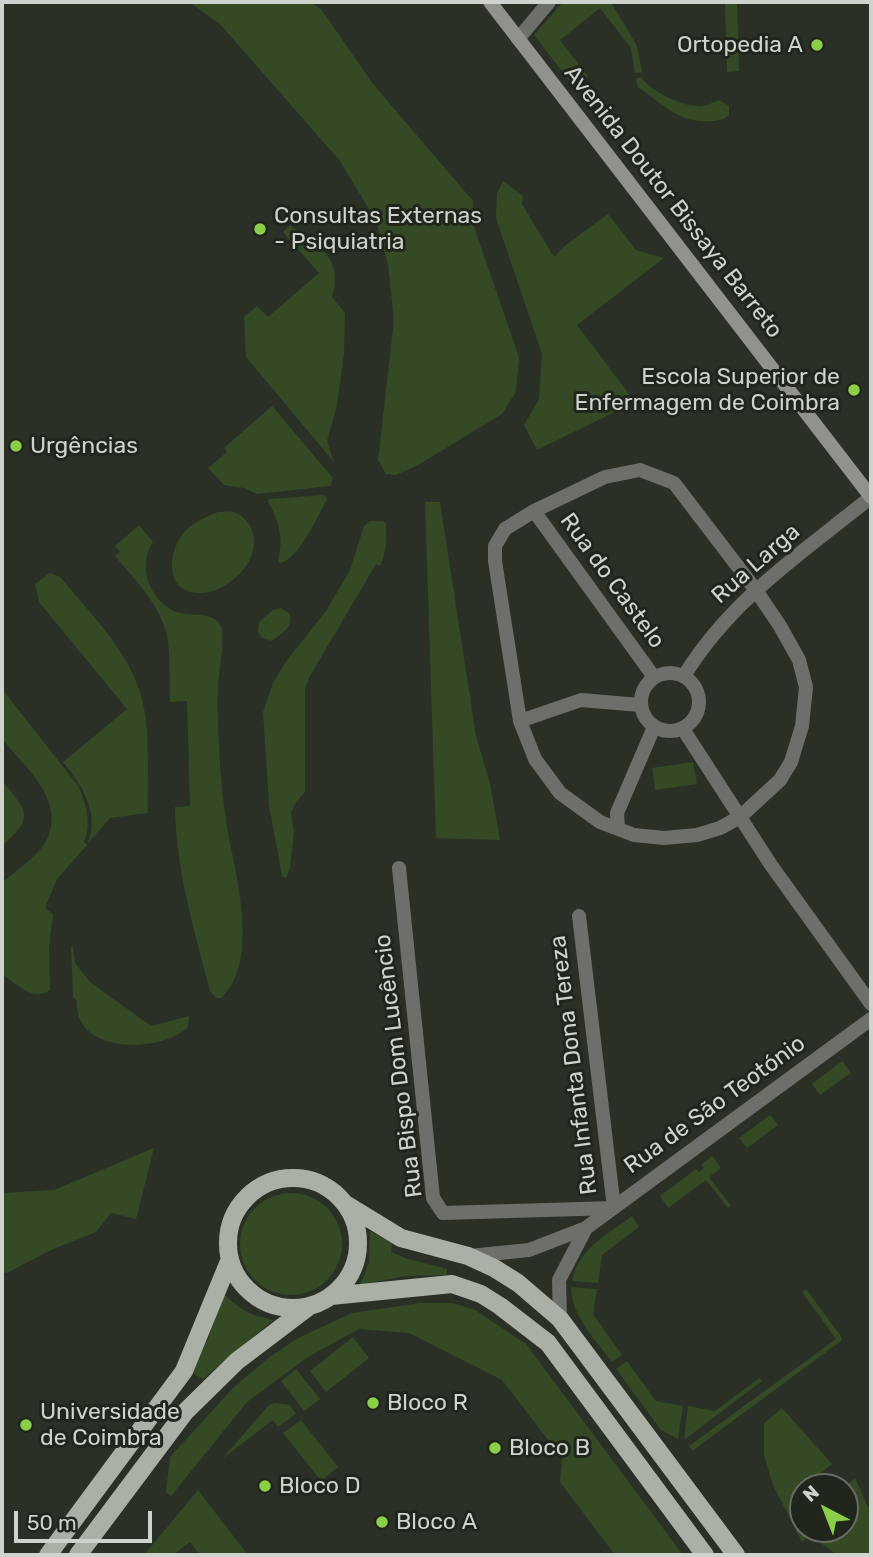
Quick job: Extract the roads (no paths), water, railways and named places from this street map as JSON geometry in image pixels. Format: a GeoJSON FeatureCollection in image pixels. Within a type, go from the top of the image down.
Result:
{"type":"FeatureCollection","features":[{"type":"Feature","properties":{"kind":"main road"},"geometry":{"type":"LineString","coordinates":[[310,1306],[289,1308],[269,1304],[251,1294],[238,1278],[230,1259],[229,1233],[236,1213],[248,1196],[266,1184],[287,1178],[308,1180],[328,1188],[346,1205],[401,1238],[468,1256],[518,1283],[560,1319],[736,1555]]}},
{"type":"Feature","properties":{"kind":"main road"},"geometry":{"type":"LineString","coordinates":[[78,1555],[185,1412],[237,1361],[310,1306],[331,1296],[346,1282],[355,1264],[359,1244],[356,1223],[346,1205]]}},
{"type":"Feature","properties":{"kind":"main road"},"geometry":{"type":"LineString","coordinates":[[48,1555],[184,1371],[230,1259]]}},
{"type":"Feature","properties":{"kind":"main road"},"geometry":{"type":"LineString","coordinates":[[331,1296],[452,1284],[481,1294],[500,1306],[548,1343],[705,1555]]}},
{"type":"Feature","properties":{"kind":"street","name":"Avenida Doutor Bissaya Barreto"},"geometry":{"type":"LineString","coordinates":[[490,2],[871,497]]}},
{"type":"Feature","properties":{"kind":"street"},"geometry":{"type":"LineString","coordinates":[[519,39],[549,2]]}},
{"type":"Feature","properties":{"kind":"street"},"geometry":{"type":"LineString","coordinates":[[640,470],[674,483],[755,589],[799,660],[806,687],[803,726],[790,762],[780,780],[740,817],[720,828],[696,835],[664,838],[634,835],[600,822],[560,793],[535,759],[520,721],[495,561],[495,546],[505,529],[534,511],[605,477],[624,471],[640,470]]}},
{"type":"Feature","properties":{"kind":"street","name":"Rua Larga"},"geometry":{"type":"LineString","coordinates":[[684,676],[703,646],[755,589],[871,497]]}},
{"type":"Feature","properties":{"kind":"street","name":"Rua do Castelo"},"geometry":{"type":"LineString","coordinates":[[534,511],[654,677]]}},
{"type":"Feature","properties":{"kind":"street"},"geometry":{"type":"LineString","coordinates":[[674,673],[684,676],[694,685],[699,696],[699,709],[693,721],[683,729],[668,732],[654,727],[647,721],[640,705],[643,689],[654,677],[674,673]]}},
{"type":"Feature","properties":{"kind":"street"},"geometry":{"type":"LineString","coordinates":[[520,721],[582,700],[640,705]]}},
{"type":"Feature","properties":{"kind":"street"},"geometry":{"type":"LineString","coordinates":[[618,828],[617,813],[654,727]]}},
{"type":"Feature","properties":{"kind":"street"},"geometry":{"type":"LineString","coordinates":[[683,729],[771,864],[871,1004]]}},
{"type":"Feature","properties":{"kind":"street","name":"Rua Bispo Dom Lucêncio"},"geometry":{"type":"LineString","coordinates":[[399,868],[433,1198],[443,1213],[614,1208]]}},
{"type":"Feature","properties":{"kind":"street","name":"Rua Infanta Dona Tereza"},"geometry":{"type":"LineString","coordinates":[[579,916],[614,1208]]}},
{"type":"Feature","properties":{"kind":"street","name":"Rua de São Teotónio"},"geometry":{"type":"LineString","coordinates":[[586,1228],[871,1019]]}},
{"type":"Feature","properties":{"kind":"street"},"geometry":{"type":"LineString","coordinates":[[468,1256],[529,1250],[586,1228]]}},
{"type":"Feature","properties":{"kind":"street"},"geometry":{"type":"LineString","coordinates":[[560,1319],[559,1280],[586,1228]]}},
{"type":"Feature","properties":{"kind":"place","name":"Ortopedia A"},"geometry":{"type":"Point","coordinates":[817,45]}},
{"type":"Feature","properties":{"kind":"place","name":"Consultas Externas - Psiquiatria"},"geometry":{"type":"Point","coordinates":[260,229]}},
{"type":"Feature","properties":{"kind":"place","name":"Escola Superior de Enfermagem de Coimbra"},"geometry":{"type":"Point","coordinates":[854,390]}},
{"type":"Feature","properties":{"kind":"place","name":"Urgências"},"geometry":{"type":"Point","coordinates":[16,446]}},
{"type":"Feature","properties":{"kind":"place","name":"Bloco R"},"geometry":{"type":"Point","coordinates":[373,1403]}},
{"type":"Feature","properties":{"kind":"place","name":"Universidade de Coimbra"},"geometry":{"type":"Point","coordinates":[26,1425]}},
{"type":"Feature","properties":{"kind":"place","name":"Bloco B"},"geometry":{"type":"Point","coordinates":[495,1448]}},
{"type":"Feature","properties":{"kind":"place","name":"Bloco D"},"geometry":{"type":"Point","coordinates":[265,1486]}},
{"type":"Feature","properties":{"kind":"place","name":"Bloco A"},"geometry":{"type":"Point","coordinates":[382,1522]}}]}
